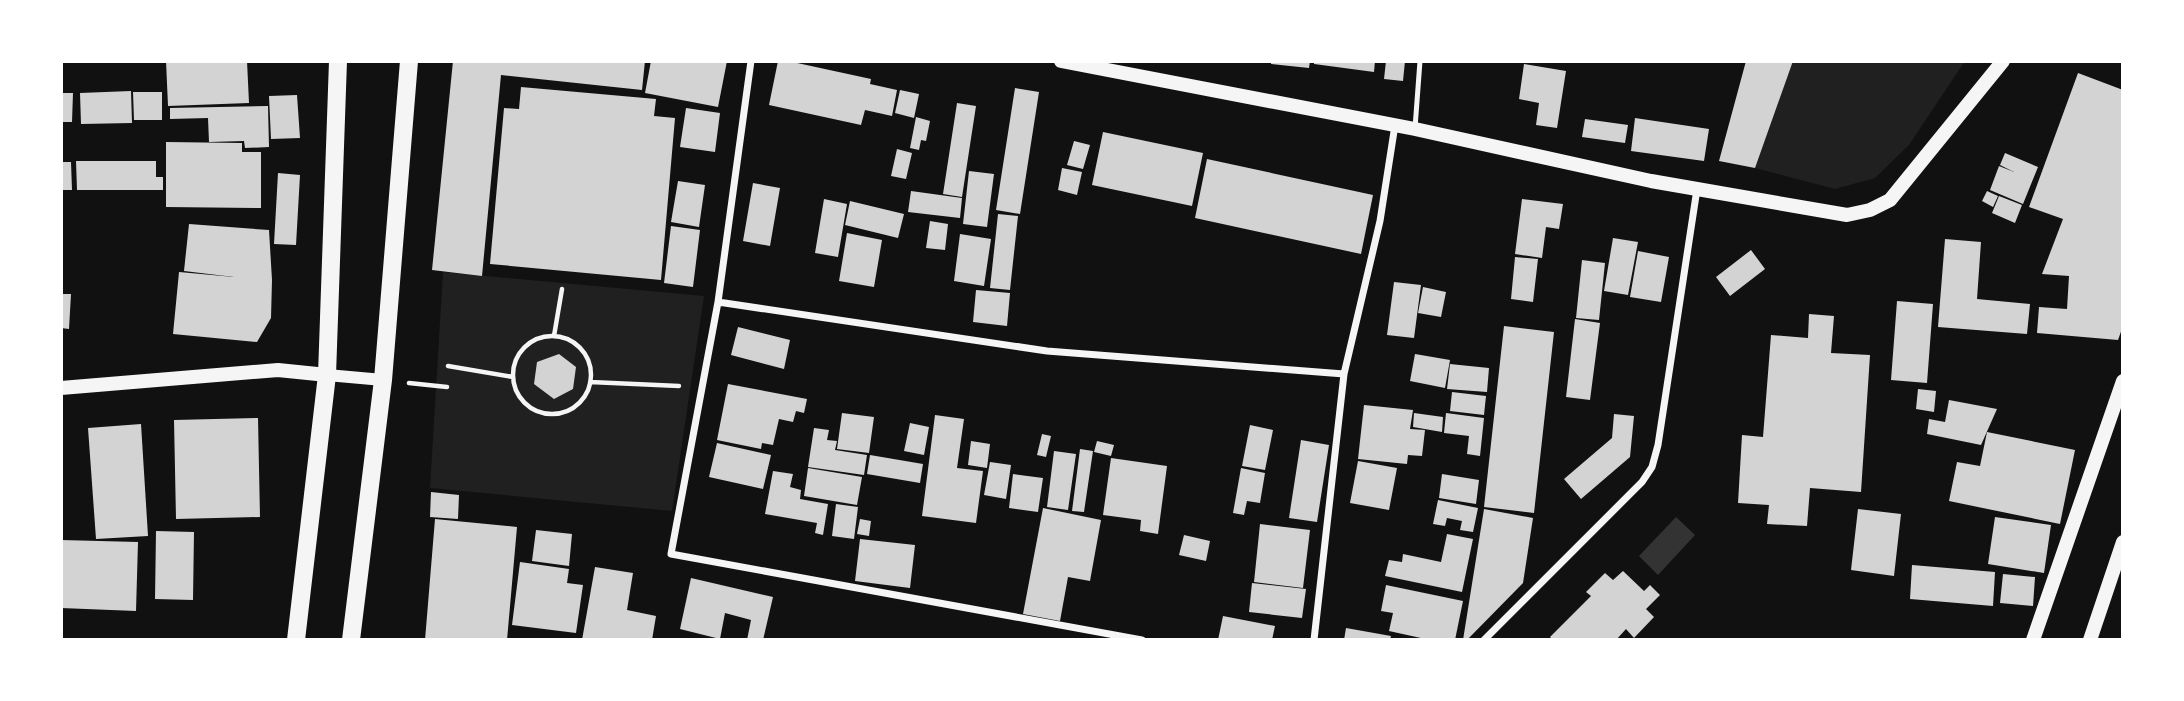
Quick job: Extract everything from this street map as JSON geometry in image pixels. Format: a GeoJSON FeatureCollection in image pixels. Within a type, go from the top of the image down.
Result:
{"type":"FeatureCollection","features":[{"type":"Feature","properties":{"kind":"main road"},"geometry":{"type":"LineString","coordinates":[[296,640],[327,375],[338,61]]}},
{"type":"Feature","properties":{"kind":"main road"},"geometry":{"type":"LineString","coordinates":[[351,640],[383,380],[409,61]]}},
{"type":"Feature","properties":{"kind":"main road"},"geometry":{"type":"LineString","coordinates":[[1060,61],[1415,129],[1697,189],[1847,215],[1889,200],[2003,61]]}},
{"type":"Feature","properties":{"kind":"main road"},"geometry":{"type":"LineString","coordinates":[[61,387],[278,370],[327,375]]}},
{"type":"Feature","properties":{"kind":"main road"},"geometry":{"type":"LineString","coordinates":[[2033,640],[2123,381]]}},
{"type":"Feature","properties":{"kind":"main road"},"geometry":{"type":"LineString","coordinates":[[2090,640],[2123,542]]}},
{"type":"Feature","properties":{"kind":"street"},"geometry":{"type":"LineString","coordinates":[[751,61],[718,302],[671,554],[1142,640]]}},
{"type":"Feature","properties":{"kind":"street"},"geometry":{"type":"LineString","coordinates":[[1314,640],[1343,374],[1380,221],[1395,125]]}},
{"type":"Feature","properties":{"kind":"street"},"geometry":{"type":"LineString","coordinates":[[1484,640],[1642,482],[1652,467],[1658,445],[1697,189]]}},
{"type":"Feature","properties":{"kind":"street"},"geometry":{"type":"LineString","coordinates":[[718,302],[1047,351],[1343,374]]}},
{"type":"Feature","properties":{"kind":"street"},"geometry":{"type":"LineString","coordinates":[[327,375],[383,380]]}},
{"type":"Feature","properties":{"kind":"lane"},"geometry":{"type":"LineString","coordinates":[[1415,129],[1420,61]]}},
{"type":"Feature","properties":{"kind":"path"},"geometry":{"type":"LineString","coordinates":[[554,336],[562,289]]}},
{"type":"Feature","properties":{"kind":"path"},"geometry":{"type":"LineString","coordinates":[[554,336],[567,338],[578,346],[591,369],[586,394],[568,411],[556,414],[531,408],[522,400],[513,377],[514,364],[529,342],[554,336]]}},
{"type":"Feature","properties":{"kind":"path"},"geometry":{"type":"LineString","coordinates":[[448,366],[513,377]]}},
{"type":"Feature","properties":{"kind":"path"},"geometry":{"type":"LineString","coordinates":[[383,380],[447,387]]}},
{"type":"Feature","properties":{"kind":"path"},"geometry":{"type":"LineString","coordinates":[[590,382],[678,386]]}},
{"type":"Feature","properties":{"kind":"shaded area"},"geometry":{"type":"Polygon","coordinates":[[[1793,61],[1965,61],[1909,145],[1875,178],[1835,189],[1755,168],[1793,61]]]}},
{"type":"Feature","properties":{"kind":"shaded area"},"geometry":{"type":"Polygon","coordinates":[[[443,272],[704,296],[672,511],[430,488],[443,272]]]}},
{"type":"Feature","properties":{"kind":"shaded area"},"geometry":{"type":"Polygon","coordinates":[[[1676,517],[1695,535],[1658,575],[1639,556],[1676,517]]]}},
{"type":"Feature","properties":{"kind":"building"},"geometry":{"type":"Polygon","coordinates":[[[166,61],[247,61],[249,103],[168,106],[166,61]]]}},
{"type":"Feature","properties":{"kind":"building"},"geometry":{"type":"Polygon","coordinates":[[[453,61],[645,61],[642,90],[501,75],[482,276],[432,270],[453,61]]]}},
{"type":"Feature","properties":{"kind":"building"},"geometry":{"type":"Polygon","coordinates":[[[651,61],[727,61],[718,107],[645,93],[651,61]]]}},
{"type":"Feature","properties":{"kind":"building"},"geometry":{"type":"Polygon","coordinates":[[[778,61],[871,79],[870,84],[897,90],[892,116],[865,110],[861,125],[769,105],[778,61]]]}},
{"type":"Feature","properties":{"kind":"building"},"geometry":{"type":"Polygon","coordinates":[[[1271,61],[1310,61],[1309,68],[1271,64],[1271,61]]]}},
{"type":"Feature","properties":{"kind":"building"},"geometry":{"type":"Polygon","coordinates":[[[1314,61],[1375,61],[1374,72],[1314,64],[1314,61]]]}},
{"type":"Feature","properties":{"kind":"building"},"geometry":{"type":"Polygon","coordinates":[[[1386,61],[1405,61],[1403,81],[1384,79],[1386,61]]]}},
{"type":"Feature","properties":{"kind":"building"},"geometry":{"type":"Polygon","coordinates":[[[1746,61],[1793,61],[1755,168],[1719,161],[1746,61]]]}},
{"type":"Feature","properties":{"kind":"building"},"geometry":{"type":"Polygon","coordinates":[[[1524,64],[1566,71],[1557,128],[1536,125],[1539,103],[1519,99],[1524,64]]]}},
{"type":"Feature","properties":{"kind":"building"},"geometry":{"type":"Polygon","coordinates":[[[2078,73],[2123,90],[2123,326],[2118,340],[2037,333],[2039,307],[2067,309],[2069,276],[2042,274],[2063,219],[2029,207],[2078,73]]]}},
{"type":"Feature","properties":{"kind":"building"},"geometry":{"type":"Polygon","coordinates":[[[521,87],[656,99],[654,116],[675,118],[661,280],[490,264],[504,108],[519,109],[521,87]]]}},
{"type":"Feature","properties":{"kind":"building"},"geometry":{"type":"Polygon","coordinates":[[[1015,88],[1039,92],[1020,214],[996,210],[1015,88]]]}},
{"type":"Feature","properties":{"kind":"building"},"geometry":{"type":"Polygon","coordinates":[[[900,90],[919,94],[914,118],[895,113],[900,90]]]}},
{"type":"Feature","properties":{"kind":"building"},"geometry":{"type":"Polygon","coordinates":[[[131,91],[132,123],[81,124],[80,93],[131,91]]]}},
{"type":"Feature","properties":{"kind":"building"},"geometry":{"type":"Polygon","coordinates":[[[133,92],[162,92],[162,120],[134,120],[133,92]]]}},
{"type":"Feature","properties":{"kind":"building"},"geometry":{"type":"Polygon","coordinates":[[[61,93],[73,93],[72,122],[61,122],[61,93]]]}},
{"type":"Feature","properties":{"kind":"building"},"geometry":{"type":"Polygon","coordinates":[[[297,95],[300,138],[271,139],[269,96],[297,95]]]}},
{"type":"Feature","properties":{"kind":"building"},"geometry":{"type":"Polygon","coordinates":[[[957,103],[976,106],[962,197],[943,194],[957,103]]]}},
{"type":"Feature","properties":{"kind":"building"},"geometry":{"type":"Polygon","coordinates":[[[268,106],[269,147],[245,148],[244,141],[209,142],[208,118],[170,119],[170,108],[268,106]]]}},
{"type":"Feature","properties":{"kind":"building"},"geometry":{"type":"Polygon","coordinates":[[[686,108],[720,113],[715,152],[680,147],[686,108]]]}},
{"type":"Feature","properties":{"kind":"building"},"geometry":{"type":"Polygon","coordinates":[[[916,117],[930,121],[926,141],[921,140],[919,150],[910,148],[916,117]]]}},
{"type":"Feature","properties":{"kind":"building"},"geometry":{"type":"Polygon","coordinates":[[[1635,118],[1709,129],[1704,161],[1631,151],[1635,118]]]}},
{"type":"Feature","properties":{"kind":"building"},"geometry":{"type":"Polygon","coordinates":[[[1585,119],[1628,125],[1625,143],[1582,137],[1585,119]]]}},
{"type":"Feature","properties":{"kind":"building"},"geometry":{"type":"Polygon","coordinates":[[[1103,132],[1203,153],[1192,206],[1092,185],[1103,132]]]}},
{"type":"Feature","properties":{"kind":"building"},"geometry":{"type":"Polygon","coordinates":[[[1074,141],[1090,145],[1083,169],[1067,165],[1074,141]]]}},
{"type":"Feature","properties":{"kind":"building"},"geometry":{"type":"Polygon","coordinates":[[[166,142],[242,143],[242,152],[261,152],[261,208],[166,207],[166,142]]]}},
{"type":"Feature","properties":{"kind":"building"},"geometry":{"type":"Polygon","coordinates":[[[897,149],[912,153],[906,179],[891,176],[897,149]]]}},
{"type":"Feature","properties":{"kind":"building"},"geometry":{"type":"Polygon","coordinates":[[[2005,153],[2038,167],[2023,204],[1990,190],[1999,166],[2014,172],[2000,165],[2005,153]]]}},
{"type":"Feature","properties":{"kind":"building"},"geometry":{"type":"Polygon","coordinates":[[[1207,159],[1373,195],[1361,254],[1195,218],[1207,159]]]}},
{"type":"Feature","properties":{"kind":"building"},"geometry":{"type":"Polygon","coordinates":[[[76,161],[156,161],[156,177],[163,177],[163,190],[77,190],[76,161]]]}},
{"type":"Feature","properties":{"kind":"building"},"geometry":{"type":"Polygon","coordinates":[[[61,162],[71,162],[72,190],[61,190],[61,162]]]}},
{"type":"Feature","properties":{"kind":"building"},"geometry":{"type":"Polygon","coordinates":[[[1062,168],[1082,172],[1077,195],[1058,190],[1062,168]]]}},
{"type":"Feature","properties":{"kind":"building"},"geometry":{"type":"Polygon","coordinates":[[[969,171],[994,174],[987,227],[963,224],[969,171]]]}},
{"type":"Feature","properties":{"kind":"building"},"geometry":{"type":"Polygon","coordinates":[[[278,173],[300,175],[296,245],[274,244],[278,173]]]}},
{"type":"Feature","properties":{"kind":"building"},"geometry":{"type":"Polygon","coordinates":[[[678,181],[705,185],[699,227],[671,222],[678,181]]]}},
{"type":"Feature","properties":{"kind":"building"},"geometry":{"type":"Polygon","coordinates":[[[753,183],[780,188],[770,246],[743,241],[753,183]]]}},
{"type":"Feature","properties":{"kind":"building"},"geometry":{"type":"Polygon","coordinates":[[[911,191],[962,198],[960,218],[908,212],[911,191]]]}},
{"type":"Feature","properties":{"kind":"building"},"geometry":{"type":"Polygon","coordinates":[[[1987,191],[1998,196],[1993,207],[1982,201],[1987,191]]]}},
{"type":"Feature","properties":{"kind":"building"},"geometry":{"type":"Polygon","coordinates":[[[1999,196],[2022,205],[2015,223],[1992,213],[1999,196]]]}},
{"type":"Feature","properties":{"kind":"building"},"geometry":{"type":"Polygon","coordinates":[[[824,199],[847,204],[838,257],[815,253],[824,199]]]}},
{"type":"Feature","properties":{"kind":"building"},"geometry":{"type":"Polygon","coordinates":[[[1522,199],[1563,204],[1559,229],[1546,227],[1542,258],[1515,254],[1522,199]]]}},
{"type":"Feature","properties":{"kind":"building"},"geometry":{"type":"Polygon","coordinates":[[[850,201],[904,214],[898,238],[845,225],[850,201]]]}},
{"type":"Feature","properties":{"kind":"building"},"geometry":{"type":"Polygon","coordinates":[[[998,214],[1018,216],[1010,290],[990,288],[998,214]]]}},
{"type":"Feature","properties":{"kind":"building"},"geometry":{"type":"Polygon","coordinates":[[[930,221],[948,224],[945,250],[926,248],[930,221]]]}},
{"type":"Feature","properties":{"kind":"building"},"geometry":{"type":"Polygon","coordinates":[[[189,224],[269,230],[271,318],[257,342],[173,334],[179,272],[234,277],[184,271],[189,224]]]}},
{"type":"Feature","properties":{"kind":"building"},"geometry":{"type":"Polygon","coordinates":[[[671,226],[700,230],[693,287],[664,283],[671,226]]]}},
{"type":"Feature","properties":{"kind":"building"},"geometry":{"type":"Polygon","coordinates":[[[847,233],[882,240],[874,287],[839,281],[847,233]]]}},
{"type":"Feature","properties":{"kind":"building"},"geometry":{"type":"Polygon","coordinates":[[[960,234],[991,239],[984,286],[954,281],[960,234]]]}},
{"type":"Feature","properties":{"kind":"building"},"geometry":{"type":"Polygon","coordinates":[[[1613,238],[1638,242],[1628,295],[1604,291],[1613,238]]]}},
{"type":"Feature","properties":{"kind":"building"},"geometry":{"type":"Polygon","coordinates":[[[1945,239],[1981,242],[1977,299],[2030,304],[2027,334],[1938,327],[1945,239]]]}},
{"type":"Feature","properties":{"kind":"building"},"geometry":{"type":"Polygon","coordinates":[[[1751,250],[1765,269],[1730,296],[1716,277],[1751,250]]]}},
{"type":"Feature","properties":{"kind":"building"},"geometry":{"type":"Polygon","coordinates":[[[1638,251],[1669,257],[1661,302],[1630,297],[1638,251]]]}},
{"type":"Feature","properties":{"kind":"building"},"geometry":{"type":"Polygon","coordinates":[[[1515,257],[1538,259],[1533,302],[1511,299],[1515,257]]]}},
{"type":"Feature","properties":{"kind":"building"},"geometry":{"type":"Polygon","coordinates":[[[1582,260],[1605,263],[1599,320],[1576,318],[1582,260]]]}},
{"type":"Feature","properties":{"kind":"building"},"geometry":{"type":"Polygon","coordinates":[[[1394,282],[1421,285],[1414,338],[1387,335],[1394,282]]]}},
{"type":"Feature","properties":{"kind":"building"},"geometry":{"type":"Polygon","coordinates":[[[1423,287],[1446,292],[1441,317],[1418,313],[1423,287]]]}},
{"type":"Feature","properties":{"kind":"building"},"geometry":{"type":"Polygon","coordinates":[[[976,290],[1010,293],[1007,326],[973,322],[976,290]]]}},
{"type":"Feature","properties":{"kind":"building"},"geometry":{"type":"Polygon","coordinates":[[[61,294],[71,294],[69,329],[61,328],[61,294]]]}},
{"type":"Feature","properties":{"kind":"building"},"geometry":{"type":"Polygon","coordinates":[[[1897,301],[1933,304],[1927,383],[1891,380],[1897,301]]]}},
{"type":"Feature","properties":{"kind":"building"},"geometry":{"type":"Polygon","coordinates":[[[1809,314],[1834,316],[1831,353],[1870,355],[1861,492],[1810,488],[1807,526],[1767,524],[1769,505],[1738,503],[1742,435],[1763,437],[1771,335],[1808,338],[1809,314]]]}},
{"type":"Feature","properties":{"kind":"building"},"geometry":{"type":"Polygon","coordinates":[[[1575,319],[1600,323],[1590,400],[1566,397],[1575,319]]]}},
{"type":"Feature","properties":{"kind":"building"},"geometry":{"type":"Polygon","coordinates":[[[1504,326],[1554,332],[1534,513],[1484,507],[1504,326]]]}},
{"type":"Feature","properties":{"kind":"building"},"geometry":{"type":"Polygon","coordinates":[[[738,327],[790,340],[784,369],[731,355],[738,327]]]}},
{"type":"Feature","properties":{"kind":"building"},"geometry":{"type":"Polygon","coordinates":[[[559,354],[576,367],[573,389],[554,399],[534,384],[537,362],[559,354]]]}},
{"type":"Feature","properties":{"kind":"building"},"geometry":{"type":"Polygon","coordinates":[[[1415,354],[1450,360],[1445,388],[1410,381],[1415,354]]]}},
{"type":"Feature","properties":{"kind":"building"},"geometry":{"type":"Polygon","coordinates":[[[1450,364],[1489,368],[1487,392],[1447,389],[1450,364]]]}},
{"type":"Feature","properties":{"kind":"building"},"geometry":{"type":"Polygon","coordinates":[[[728,384],[807,399],[804,413],[796,411],[793,422],[779,419],[773,445],[762,443],[761,449],[717,440],[728,384]]]}},
{"type":"Feature","properties":{"kind":"building"},"geometry":{"type":"Polygon","coordinates":[[[1918,389],[1936,391],[1934,412],[1916,409],[1918,389]]]}},
{"type":"Feature","properties":{"kind":"building"},"geometry":{"type":"Polygon","coordinates":[[[1452,392],[1486,396],[1484,415],[1450,411],[1452,392]]]}},
{"type":"Feature","properties":{"kind":"building"},"geometry":{"type":"Polygon","coordinates":[[[1949,400],[1997,409],[1981,445],[1927,434],[1929,419],[1945,422],[1949,400]]]}},
{"type":"Feature","properties":{"kind":"building"},"geometry":{"type":"Polygon","coordinates":[[[1364,405],[1413,410],[1410,429],[1425,430],[1422,456],[1408,455],[1407,464],[1358,459],[1364,405]]]}},
{"type":"Feature","properties":{"kind":"building"},"geometry":{"type":"Polygon","coordinates":[[[842,413],[874,417],[869,453],[837,449],[842,413]]]}},
{"type":"Feature","properties":{"kind":"building"},"geometry":{"type":"Polygon","coordinates":[[[1414,413],[1443,417],[1442,432],[1413,427],[1414,413]]]}},
{"type":"Feature","properties":{"kind":"building"},"geometry":{"type":"Polygon","coordinates":[[[1446,413],[1484,418],[1480,456],[1467,454],[1469,436],[1444,433],[1446,413]]]}},
{"type":"Feature","properties":{"kind":"building"},"geometry":{"type":"Polygon","coordinates":[[[1614,414],[1634,416],[1630,457],[1581,499],[1564,479],[1612,438],[1614,414]]]}},
{"type":"Feature","properties":{"kind":"building"},"geometry":{"type":"Polygon","coordinates":[[[935,415],[964,419],[957,468],[983,471],[976,523],[922,516],[935,415]]]}},
{"type":"Feature","properties":{"kind":"building"},"geometry":{"type":"Polygon","coordinates":[[[258,418],[260,517],[176,519],[174,420],[258,418]]]}},
{"type":"Feature","properties":{"kind":"building"},"geometry":{"type":"Polygon","coordinates":[[[910,423],[929,427],[924,455],[904,451],[910,423]]]}},
{"type":"Feature","properties":{"kind":"building"},"geometry":{"type":"Polygon","coordinates":[[[141,424],[148,536],[96,539],[88,428],[141,424]]]}},
{"type":"Feature","properties":{"kind":"building"},"geometry":{"type":"Polygon","coordinates":[[[1250,425],[1273,430],[1265,470],[1242,466],[1250,425]]]}},
{"type":"Feature","properties":{"kind":"building"},"geometry":{"type":"Polygon","coordinates":[[[814,428],[829,430],[827,440],[837,441],[835,450],[867,455],[864,475],[808,467],[814,428]]]}},
{"type":"Feature","properties":{"kind":"building"},"geometry":{"type":"Polygon","coordinates":[[[1987,432],[2075,450],[2060,524],[1949,501],[1957,462],[1980,466],[1987,432]]]}},
{"type":"Feature","properties":{"kind":"building"},"geometry":{"type":"Polygon","coordinates":[[[1042,434],[1051,436],[1046,457],[1037,455],[1042,434]]]}},
{"type":"Feature","properties":{"kind":"building"},"geometry":{"type":"Polygon","coordinates":[[[1301,440],[1329,445],[1317,522],[1289,518],[1301,440]]]}},
{"type":"Feature","properties":{"kind":"building"},"geometry":{"type":"Polygon","coordinates":[[[971,441],[990,444],[987,468],[968,465],[971,441]]]}},
{"type":"Feature","properties":{"kind":"building"},"geometry":{"type":"Polygon","coordinates":[[[1097,441],[1114,445],[1111,456],[1094,452],[1097,441]]]}},
{"type":"Feature","properties":{"kind":"building"},"geometry":{"type":"Polygon","coordinates":[[[717,443],[771,455],[763,489],[709,477],[717,443]]]}},
{"type":"Feature","properties":{"kind":"building"},"geometry":{"type":"Polygon","coordinates":[[[1080,449],[1093,451],[1084,512],[1072,511],[1080,449]]]}},
{"type":"Feature","properties":{"kind":"building"},"geometry":{"type":"Polygon","coordinates":[[[1054,451],[1076,454],[1068,510],[1047,507],[1054,451]]]}},
{"type":"Feature","properties":{"kind":"building"},"geometry":{"type":"Polygon","coordinates":[[[870,455],[923,464],[920,483],[867,474],[870,455]]]}},
{"type":"Feature","properties":{"kind":"building"},"geometry":{"type":"Polygon","coordinates":[[[1111,458],[1167,466],[1158,534],[1140,531],[1141,520],[1103,515],[1111,458]]]}},
{"type":"Feature","properties":{"kind":"building"},"geometry":{"type":"Polygon","coordinates":[[[1358,461],[1397,468],[1389,510],[1350,503],[1358,461]]]}},
{"type":"Feature","properties":{"kind":"building"},"geometry":{"type":"Polygon","coordinates":[[[990,462],[1011,465],[1006,499],[984,495],[990,462]]]}},
{"type":"Feature","properties":{"kind":"building"},"geometry":{"type":"Polygon","coordinates":[[[808,468],[862,477],[857,505],[804,496],[808,468]]]}},
{"type":"Feature","properties":{"kind":"building"},"geometry":{"type":"Polygon","coordinates":[[[1241,468],[1265,473],[1260,503],[1247,501],[1244,515],[1233,513],[1241,468]]]}},
{"type":"Feature","properties":{"kind":"building"},"geometry":{"type":"Polygon","coordinates":[[[773,471],[793,474],[790,487],[801,490],[800,499],[828,504],[823,535],[815,533],[817,523],[765,514],[773,471]]]}},
{"type":"Feature","properties":{"kind":"building"},"geometry":{"type":"Polygon","coordinates":[[[1013,474],[1043,478],[1038,512],[1009,508],[1013,474]]]}},
{"type":"Feature","properties":{"kind":"building"},"geometry":{"type":"Polygon","coordinates":[[[1442,474],[1479,480],[1476,504],[1439,498],[1442,474]]]}},
{"type":"Feature","properties":{"kind":"building"},"geometry":{"type":"Polygon","coordinates":[[[431,492],[459,495],[458,519],[430,517],[431,492]]]}},
{"type":"Feature","properties":{"kind":"building"},"geometry":{"type":"Polygon","coordinates":[[[1438,500],[1478,508],[1473,532],[1460,530],[1462,521],[1447,518],[1445,526],[1433,524],[1438,500]]]}},
{"type":"Feature","properties":{"kind":"building"},"geometry":{"type":"Polygon","coordinates":[[[836,504],[858,507],[854,539],[832,536],[836,504]]]}},
{"type":"Feature","properties":{"kind":"building"},"geometry":{"type":"Polygon","coordinates":[[[1043,508],[1101,520],[1090,581],[1068,577],[1060,621],[1023,614],[1043,508]]]}},
{"type":"Feature","properties":{"kind":"building"},"geometry":{"type":"Polygon","coordinates":[[[1484,509],[1533,518],[1523,583],[1467,640],[1463,640],[1484,509]]]}},
{"type":"Feature","properties":{"kind":"building"},"geometry":{"type":"Polygon","coordinates":[[[1858,509],[1901,514],[1894,576],[1851,570],[1858,509]]]}},
{"type":"Feature","properties":{"kind":"building"},"geometry":{"type":"Polygon","coordinates":[[[1995,517],[2051,525],[2044,573],[1988,564],[1995,517]]]}},
{"type":"Feature","properties":{"kind":"building"},"geometry":{"type":"Polygon","coordinates":[[[435,519],[517,527],[507,640],[425,640],[435,519]]]}},
{"type":"Feature","properties":{"kind":"building"},"geometry":{"type":"Polygon","coordinates":[[[860,519],[871,521],[869,536],[857,534],[860,519]]]}},
{"type":"Feature","properties":{"kind":"building"},"geometry":{"type":"Polygon","coordinates":[[[1260,524],[1310,530],[1303,588],[1254,582],[1260,524]]]}},
{"type":"Feature","properties":{"kind":"building"},"geometry":{"type":"Polygon","coordinates":[[[536,530],[572,534],[569,566],[532,561],[536,530]]]}},
{"type":"Feature","properties":{"kind":"building"},"geometry":{"type":"Polygon","coordinates":[[[156,531],[194,532],[193,600],[155,599],[156,531]]]}},
{"type":"Feature","properties":{"kind":"building"},"geometry":{"type":"Polygon","coordinates":[[[1447,534],[1473,539],[1462,592],[1385,576],[1389,560],[1402,562],[1403,554],[1441,562],[1447,534]]]}},
{"type":"Feature","properties":{"kind":"building"},"geometry":{"type":"Polygon","coordinates":[[[1184,535],[1210,541],[1206,561],[1179,555],[1184,535]]]}},
{"type":"Feature","properties":{"kind":"building"},"geometry":{"type":"Polygon","coordinates":[[[860,539],[915,545],[910,588],[855,581],[860,539]]]}},
{"type":"Feature","properties":{"kind":"building"},"geometry":{"type":"Polygon","coordinates":[[[61,540],[138,542],[136,611],[61,608],[61,540]]]}},
{"type":"Feature","properties":{"kind":"building"},"geometry":{"type":"Polygon","coordinates":[[[520,562],[569,569],[567,583],[583,585],[576,633],[512,625],[520,562]]]}},
{"type":"Feature","properties":{"kind":"building"},"geometry":{"type":"Polygon","coordinates":[[[1912,565],[1995,572],[1993,606],[1910,599],[1912,565]]]}},
{"type":"Feature","properties":{"kind":"building"},"geometry":{"type":"Polygon","coordinates":[[[595,567],[633,573],[627,610],[656,616],[652,640],[582,640],[595,567]]]}},
{"type":"Feature","properties":{"kind":"building"},"geometry":{"type":"Polygon","coordinates":[[[1623,571],[1644,591],[1650,585],[1660,595],[1646,609],[1654,617],[1634,638],[1626,629],[1616,640],[1553,640],[1550,637],[1591,596],[1586,592],[1605,573],[1613,580],[1623,571]]]}},
{"type":"Feature","properties":{"kind":"building"},"geometry":{"type":"Polygon","coordinates":[[[2003,574],[2035,577],[2033,606],[2000,603],[2003,574]]]}},
{"type":"Feature","properties":{"kind":"building"},"geometry":{"type":"Polygon","coordinates":[[[691,578],[773,597],[763,640],[747,640],[751,620],[725,613],[720,639],[680,629],[691,578]]]}},
{"type":"Feature","properties":{"kind":"building"},"geometry":{"type":"Polygon","coordinates":[[[1252,583],[1306,589],[1302,618],[1249,612],[1252,583]]]}},
{"type":"Feature","properties":{"kind":"building"},"geometry":{"type":"Polygon","coordinates":[[[1386,585],[1463,601],[1455,640],[1430,640],[1389,631],[1393,613],[1381,611],[1386,585]]]}},
{"type":"Feature","properties":{"kind":"building"},"geometry":{"type":"Polygon","coordinates":[[[1223,616],[1275,626],[1272,640],[1218,640],[1223,616]]]}},
{"type":"Feature","properties":{"kind":"building"},"geometry":{"type":"Polygon","coordinates":[[[1346,628],[1391,636],[1390,640],[1344,640],[1346,628]]]}}]}
